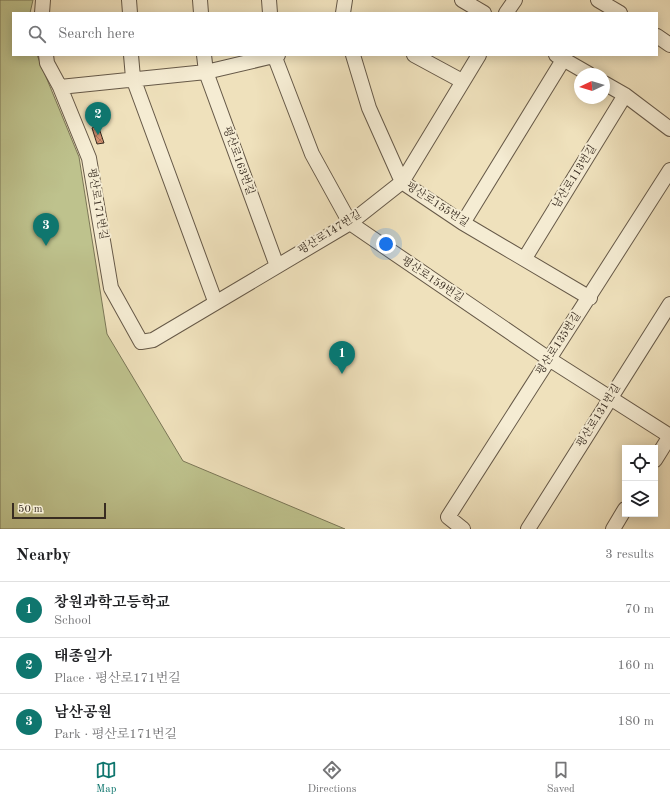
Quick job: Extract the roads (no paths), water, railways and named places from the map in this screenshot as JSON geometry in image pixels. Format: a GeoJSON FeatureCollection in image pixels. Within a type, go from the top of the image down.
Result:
{"type":"FeatureCollection","features":[{"type":"Feature","properties":{"kind":"street"},"geometry":{"type":"LineString","coordinates":[[42,12],[43,0]]}},
{"type":"Feature","properties":{"kind":"street"},"geometry":{"type":"LineString","coordinates":[[130,0],[130,12]]}},
{"type":"Feature","properties":{"kind":"street"},"geometry":{"type":"LineString","coordinates":[[200,0],[201,12]]}},
{"type":"Feature","properties":{"kind":"street"},"geometry":{"type":"LineString","coordinates":[[269,0],[270,12]]}},
{"type":"Feature","properties":{"kind":"street"},"geometry":{"type":"LineString","coordinates":[[343,12],[345,0]]}},
{"type":"Feature","properties":{"kind":"street"},"geometry":{"type":"LineString","coordinates":[[462,0],[482,12]]}},
{"type":"Feature","properties":{"kind":"street"},"geometry":{"type":"LineString","coordinates":[[507,12],[515,0]]}},
{"type":"Feature","properties":{"kind":"street"},"geometry":{"type":"LineString","coordinates":[[598,0],[618,12]]}},
{"type":"Feature","properties":{"kind":"street"},"geometry":{"type":"LineString","coordinates":[[658,37],[670,45]]}},
{"type":"Feature","properties":{"kind":"street","name":"평산로171번길"},"geometry":{"type":"LineString","coordinates":[[46,56],[47,62],[60,87],[88,158],[111,288],[141,342],[153,340]]}},
{"type":"Feature","properties":{"kind":"street"},"geometry":{"type":"LineString","coordinates":[[131,56],[133,78],[216,301]]}},
{"type":"Feature","properties":{"kind":"street","name":"평산로163번길"},"geometry":{"type":"LineString","coordinates":[[204,56],[206,72],[277,266]]}},
{"type":"Feature","properties":{"kind":"street"},"geometry":{"type":"LineString","coordinates":[[60,87],[133,78],[206,72],[270,56]]}},
{"type":"Feature","properties":{"kind":"street","name":"평산로159번길"},"geometry":{"type":"LineString","coordinates":[[274,56],[312,154],[350,223],[549,359],[670,436]]}},
{"type":"Feature","properties":{"kind":"street","name":"평산로155번길"},"geometry":{"type":"LineString","coordinates":[[353,56],[369,108],[402,182],[463,223],[525,258],[590,298]]}},
{"type":"Feature","properties":{"kind":"street"},"geometry":{"type":"LineString","coordinates":[[416,56],[462,81]]}},
{"type":"Feature","properties":{"kind":"street","name":"평산로147번길"},"geometry":{"type":"LineString","coordinates":[[153,340],[216,301],[350,223],[402,182],[478,56]]}},
{"type":"Feature","properties":{"kind":"street"},"geometry":{"type":"LineString","coordinates":[[463,223],[559,57],[578,68]]}},
{"type":"Feature","properties":{"kind":"street"},"geometry":{"type":"LineString","coordinates":[[610,86],[625,95],[670,129]]}},
{"type":"Feature","properties":{"kind":"street","name":"남산로113번길"},"geometry":{"type":"LineString","coordinates":[[525,258],[625,95]]}},
{"type":"Feature","properties":{"kind":"street","name":"평산로135번길"},"geometry":{"type":"LineString","coordinates":[[463,529],[448,517],[549,359],[590,298],[670,170]]}},
{"type":"Feature","properties":{"kind":"street","name":"평산로131번길"},"geometry":{"type":"LineString","coordinates":[[528,529],[670,304]]}},
{"type":"Feature","properties":{"kind":"street"},"geometry":{"type":"LineString","coordinates":[[658,455],[670,436]]}},
{"type":"Feature","properties":{"kind":"street"},"geometry":{"type":"LineString","coordinates":[[613,529],[622,514]]}},
{"type":"Feature","properties":{"kind":"place","name":"태종일가"},"geometry":{"type":"Point","coordinates":[98,135]}},
{"type":"Feature","properties":{"kind":"place","name":"남산공원"},"geometry":{"type":"Point","coordinates":[46,246]}},
{"type":"Feature","properties":{"kind":"place","name":"창원과학고등학교"},"geometry":{"type":"Point","coordinates":[342,374]}}]}
